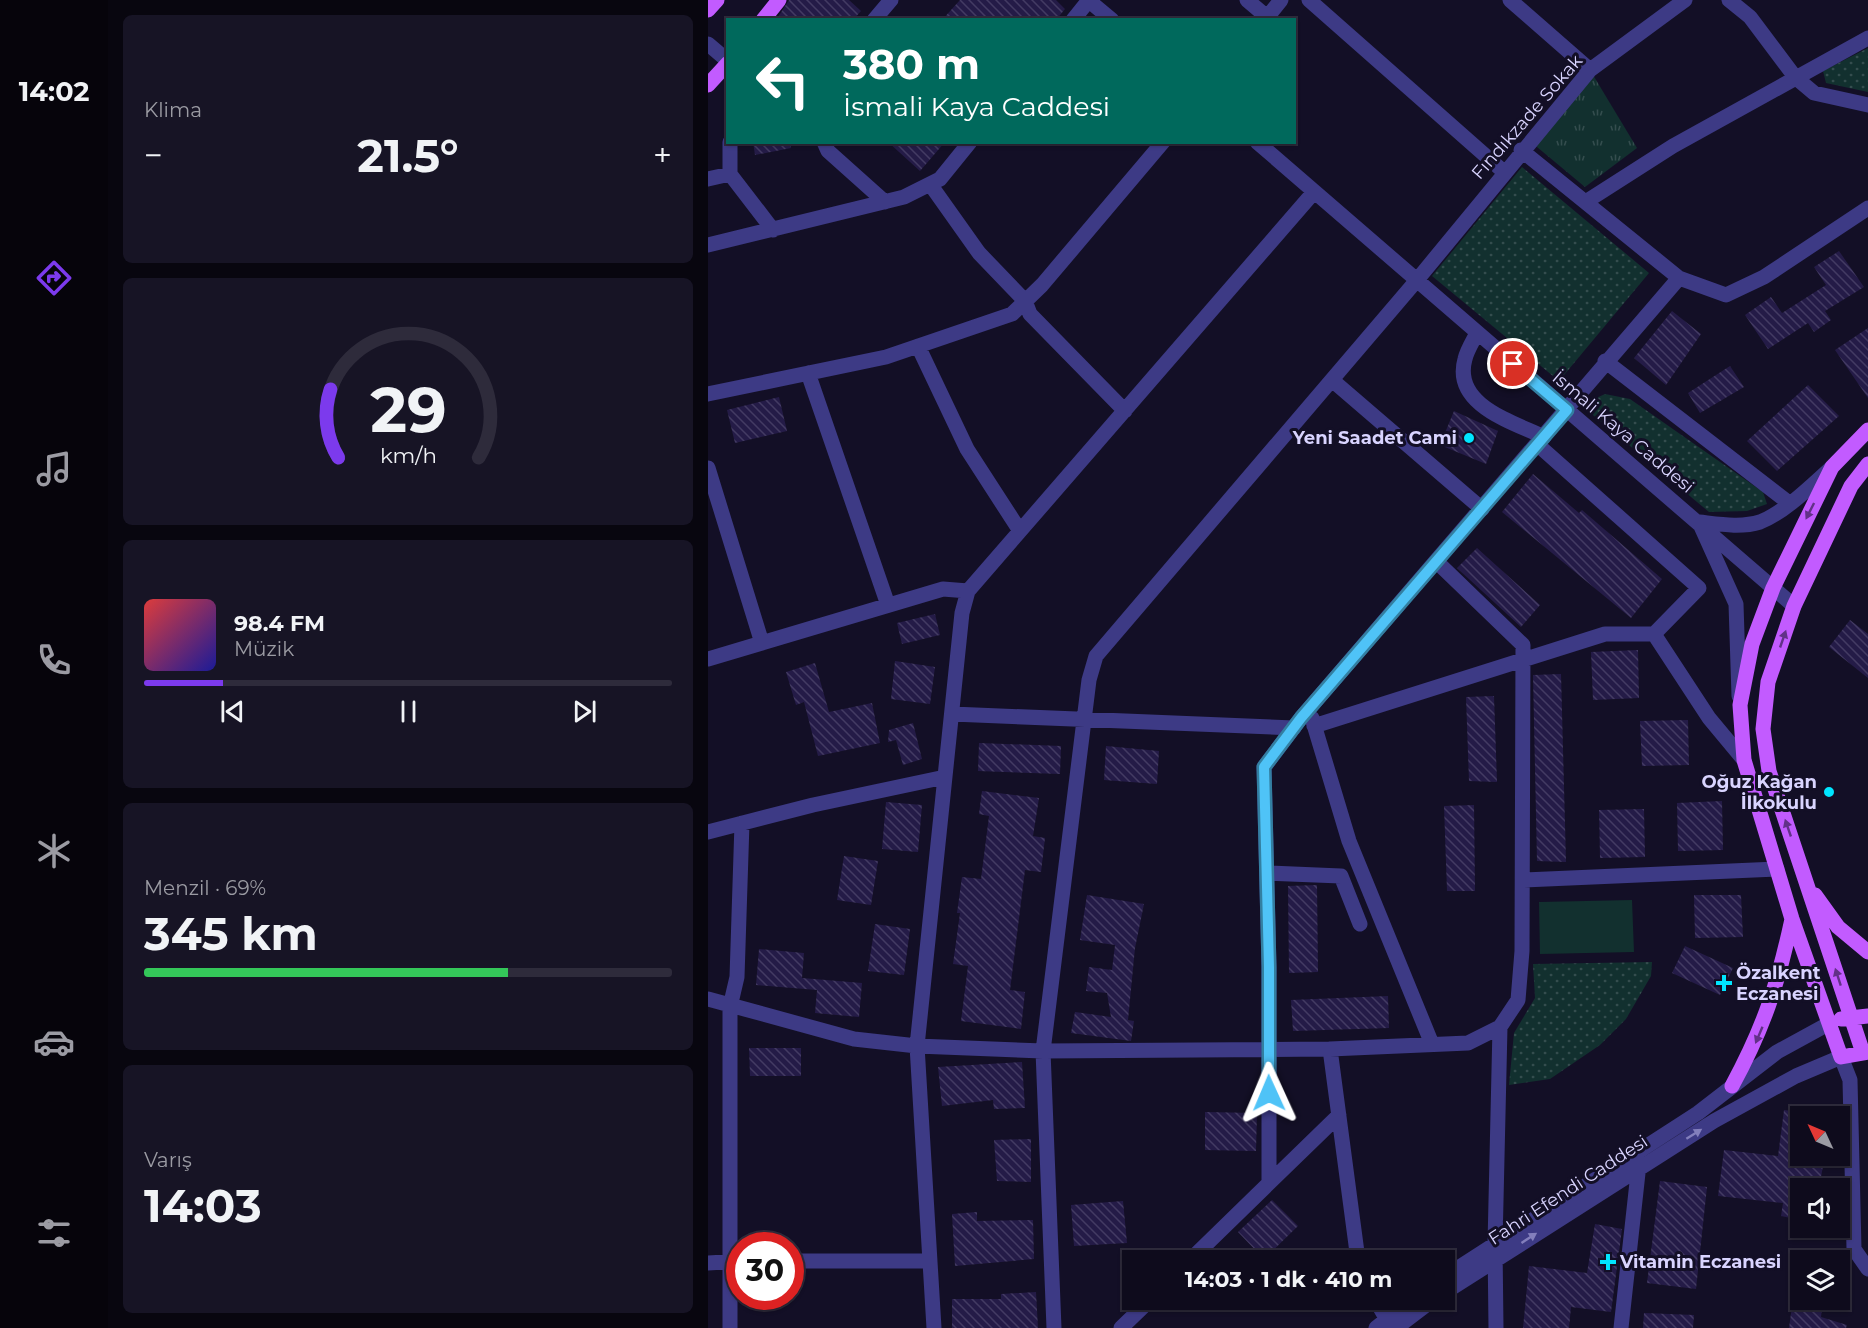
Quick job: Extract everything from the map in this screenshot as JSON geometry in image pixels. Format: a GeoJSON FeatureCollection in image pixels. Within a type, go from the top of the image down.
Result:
{"type":"FeatureCollection","features":[{"type":"Feature","properties":{"kind":"main road"},"geometry":{"type":"LineString","coordinates":[[708,10],[717,0]]}},
{"type":"Feature","properties":{"kind":"main road"},"geometry":{"type":"LineString","coordinates":[[765,18],[779,0]]}},
{"type":"Feature","properties":{"kind":"main road"},"geometry":{"type":"LineString","coordinates":[[708,85],[726,64]]}},
{"type":"Feature","properties":{"kind":"main road"},"geometry":{"type":"LineString","coordinates":[[1868,430],[1832,467],[1773,588],[1752,644],[1740,705],[1744,760],[1792,919],[1841,1057],[1866,1052],[1851,1017],[1768,771],[1763,729],[1768,682],[1794,606],[1851,486],[1868,464]]}},
{"type":"Feature","properties":{"kind":"main road"},"geometry":{"type":"LineString","coordinates":[[1807,883],[1838,927],[1868,952]]}},
{"type":"Feature","properties":{"kind":"main road"},"geometry":{"type":"LineString","coordinates":[[1732,1086],[1758,1038],[1780,978],[1792,919]]}},
{"type":"Feature","properties":{"kind":"main road"},"geometry":{"type":"LineString","coordinates":[[1830,1023],[1851,1017],[1868,1016]]}},
{"type":"Feature","properties":{"kind":"street"},"geometry":{"type":"LineString","coordinates":[[876,18],[891,0]]}},
{"type":"Feature","properties":{"kind":"street"},"geometry":{"type":"LineString","coordinates":[[1075,18],[1089,0],[1110,18]]}},
{"type":"Feature","properties":{"kind":"street"},"geometry":{"type":"LineString","coordinates":[[1247,0],[1266,18],[1281,0]]}},
{"type":"Feature","properties":{"kind":"street"},"geometry":{"type":"LineString","coordinates":[[1309,0],[1504,172]]}},
{"type":"Feature","properties":{"kind":"street"},"geometry":{"type":"LineString","coordinates":[[1510,0],[1590,70]]}},
{"type":"Feature","properties":{"kind":"street","name":"Fındıkzade Sokak"},"geometry":{"type":"LineString","coordinates":[[1054,1328],[1043,1051],[1089,680],[1096,656],[1417,280],[1521,150],[1590,70],[1685,0]]}},
{"type":"Feature","properties":{"kind":"street"},"geometry":{"type":"LineString","coordinates":[[1729,0],[1750,17],[1795,77],[1814,93],[1868,105]]}},
{"type":"Feature","properties":{"kind":"street"},"geometry":{"type":"LineString","coordinates":[[1587,201],[1673,147],[1868,38]]}},
{"type":"Feature","properties":{"kind":"street"},"geometry":{"type":"LineString","coordinates":[[708,44],[726,60]]}},
{"type":"Feature","properties":{"kind":"street"},"geometry":{"type":"LineString","coordinates":[[730,144],[730,174],[772,230]]}},
{"type":"Feature","properties":{"kind":"street"},"geometry":{"type":"LineString","coordinates":[[825,144],[828,151],[885,202]]}},
{"type":"Feature","properties":{"kind":"street"},"geometry":{"type":"LineString","coordinates":[[708,245],[904,197],[940,179],[968,144]]}},
{"type":"Feature","properties":{"kind":"street"},"geometry":{"type":"LineString","coordinates":[[708,394],[886,357],[1012,314],[1042,285],[1161,144]]}},
{"type":"Feature","properties":{"kind":"street","name":"İsmali Kaya Caddesi"},"geometry":{"type":"LineString","coordinates":[[1259,144],[1794,606]]}},
{"type":"Feature","properties":{"kind":"street"},"geometry":{"type":"LineString","coordinates":[[1521,150],[1587,201],[1679,278],[1726,295],[1764,277],[1868,208]]}},
{"type":"Feature","properties":{"kind":"street"},"geometry":{"type":"LineString","coordinates":[[708,179],[730,174]]}},
{"type":"Feature","properties":{"kind":"street"},"geometry":{"type":"LineString","coordinates":[[930,184],[979,253],[1025,301],[1030,314],[1125,411]]}},
{"type":"Feature","properties":{"kind":"street"},"geometry":{"type":"LineString","coordinates":[[934,1328],[917,1046],[962,613],[968,591],[1314,192]]}},
{"type":"Feature","properties":{"kind":"street"},"geometry":{"type":"LineString","coordinates":[[1269,1182],[1264,767],[1309,709],[1541,441],[1605,361],[1679,278]]}},
{"type":"Feature","properties":{"kind":"street"},"geometry":{"type":"LineString","coordinates":[[1314,726],[1605,634],[1654,634],[1699,588],[1541,441],[1473,399],[1464,380],[1465,359],[1477,333]]}},
{"type":"Feature","properties":{"kind":"street"},"geometry":{"type":"LineString","coordinates":[[918,346],[967,449],[1020,531]]}},
{"type":"Feature","properties":{"kind":"street"},"geometry":{"type":"LineString","coordinates":[[1605,361],[1790,503]]}},
{"type":"Feature","properties":{"kind":"street"},"geometry":{"type":"LineString","coordinates":[[808,373],[888,605]]}},
{"type":"Feature","properties":{"kind":"street"},"geometry":{"type":"LineString","coordinates":[[1332,380],[1482,508]]}},
{"type":"Feature","properties":{"kind":"street"},"geometry":{"type":"LineString","coordinates":[[1740,705],[1736,604],[1699,522],[1735,525],[1760,522],[1790,503],[1832,467]]}},
{"type":"Feature","properties":{"kind":"street"},"geometry":{"type":"LineString","coordinates":[[708,468],[762,642]]}},
{"type":"Feature","properties":{"kind":"street"},"geometry":{"type":"LineString","coordinates":[[708,999],[854,1040],[917,1046],[1043,1051],[1330,1049],[1468,1043],[1500,1027],[1518,1000],[1522,951],[1523,645],[1437,562]]}},
{"type":"Feature","properties":{"kind":"street"},"geometry":{"type":"LineString","coordinates":[[708,658],[943,589],[968,591]]}},
{"type":"Feature","properties":{"kind":"street"},"geometry":{"type":"LineString","coordinates":[[1654,634],[1709,718],[1744,760]]}},
{"type":"Feature","properties":{"kind":"street"},"geometry":{"type":"LineString","coordinates":[[1309,709],[1349,841],[1432,1044]]}},
{"type":"Feature","properties":{"kind":"street"},"geometry":{"type":"LineString","coordinates":[[952,714],[1085,717],[1294,728]]}},
{"type":"Feature","properties":{"kind":"street"},"geometry":{"type":"LineString","coordinates":[[708,832],[813,805],[945,777]]}},
{"type":"Feature","properties":{"kind":"street"},"geometry":{"type":"LineString","coordinates":[[734,1232],[730,1007],[737,977],[742,823]]}},
{"type":"Feature","properties":{"kind":"street"},"geometry":{"type":"LineString","coordinates":[[1523,880],[1777,869]]}},
{"type":"Feature","properties":{"kind":"street"},"geometry":{"type":"LineString","coordinates":[[1267,873],[1341,876],[1360,924]]}},
{"type":"Feature","properties":{"kind":"street","name":"Fahri Efendi Caddesi"},"geometry":{"type":"LineString","coordinates":[[1455,1269],[1698,1113],[1777,1052],[1830,1023]]}},
{"type":"Feature","properties":{"kind":"street"},"geometry":{"type":"LineString","coordinates":[[1496,1328],[1495,1244],[1500,1027]]}},
{"type":"Feature","properties":{"kind":"street"},"geometry":{"type":"LineString","coordinates":[[1330,1049],[1357,1250]]}},
{"type":"Feature","properties":{"kind":"street"},"geometry":{"type":"LineString","coordinates":[[1841,1057],[1850,1080],[1854,1249],[1868,1269]]}},
{"type":"Feature","properties":{"kind":"street","name":"Fahri Efendi Caddesi"},"geometry":{"type":"LineString","coordinates":[[1455,1286],[1714,1121],[1796,1076],[1841,1057]]}},
{"type":"Feature","properties":{"kind":"street"},"geometry":{"type":"LineString","coordinates":[[1200,1250],[1339,1115]]}},
{"type":"Feature","properties":{"kind":"street"},"geometry":{"type":"LineString","coordinates":[[1621,1328],[1640,1151]]}},
{"type":"Feature","properties":{"kind":"street"},"geometry":{"type":"LineString","coordinates":[[804,1261],[930,1260]]}},
{"type":"Feature","properties":{"kind":"street"},"geometry":{"type":"LineString","coordinates":[[708,1263],[726,1262]]}},
{"type":"Feature","properties":{"kind":"street"},"geometry":{"type":"LineString","coordinates":[[730,1328],[731,1310]]}},
{"type":"Feature","properties":{"kind":"street"},"geometry":{"type":"LineString","coordinates":[[1122,1328],[1140,1310]]}},
{"type":"Feature","properties":{"kind":"street"},"geometry":{"type":"LineString","coordinates":[[1380,1310],[1386,1325]]}},
{"type":"Feature","properties":{"kind":"street"},"geometry":{"type":"LineString","coordinates":[[1386,1325],[1402,1310]]}},
{"type":"Feature","properties":{"kind":"street"},"geometry":{"type":"LineString","coordinates":[[1386,1325],[1414,1310]]}},
{"type":"Feature","properties":{"kind":"green space"},"geometry":{"type":"Polygon","coordinates":[[[1868,48],[1868,92],[1826,83],[1823,71],[1868,48]]]}},
{"type":"Feature","properties":{"kind":"green space"},"geometry":{"type":"Polygon","coordinates":[[[1593,75],[1637,148],[1585,187],[1531,142],[1593,75]]]}},
{"type":"Feature","properties":{"kind":"green space"},"geometry":{"type":"Polygon","coordinates":[[[1522,167],[1649,273],[1559,381],[1432,276],[1522,167]]]}},
{"type":"Feature","properties":{"kind":"green space"},"geometry":{"type":"Polygon","coordinates":[[[1605,394],[1630,399],[1763,492],[1767,504],[1747,511],[1709,512],[1581,405],[1605,394]]]}},
{"type":"Feature","properties":{"kind":"green space"},"geometry":{"type":"Polygon","coordinates":[[[1632,900],[1634,952],[1540,954],[1539,902],[1632,900]]]}},
{"type":"Feature","properties":{"kind":"green space"},"geometry":{"type":"Polygon","coordinates":[[[1652,962],[1651,976],[1626,1019],[1600,1045],[1550,1079],[1509,1085],[1514,1033],[1535,998],[1533,964],[1652,962]]]}},
{"type":"Feature","properties":{"kind":"building"},"geometry":{"type":"Polygon","coordinates":[[[789,0],[849,0],[861,11],[855,18],[777,18],[789,0]]]}},
{"type":"Feature","properties":{"kind":"building"},"geometry":{"type":"Polygon","coordinates":[[[960,0],[1056,0],[1065,9],[1058,18],[944,18],[960,0]]]}},
{"type":"Feature","properties":{"kind":"building"},"geometry":{"type":"Polygon","coordinates":[[[753,144],[790,144],[791,148],[755,155],[753,144]]]}},
{"type":"Feature","properties":{"kind":"building"},"geometry":{"type":"Polygon","coordinates":[[[890,144],[943,144],[920,171],[890,144]]]}},
{"type":"Feature","properties":{"kind":"building"},"geometry":{"type":"Polygon","coordinates":[[[1839,251],[1864,287],[1825,311],[1831,320],[1814,332],[1808,323],[1768,349],[1745,315],[1771,297],[1782,313],[1826,285],[1814,267],[1839,251]]]}},
{"type":"Feature","properties":{"kind":"building"},"geometry":{"type":"Polygon","coordinates":[[[1672,311],[1701,334],[1666,385],[1634,358],[1672,311]]]}},
{"type":"Feature","properties":{"kind":"building"},"geometry":{"type":"Polygon","coordinates":[[[1868,328],[1868,398],[1835,350],[1868,328]]]}},
{"type":"Feature","properties":{"kind":"building"},"geometry":{"type":"Polygon","coordinates":[[[1730,366],[1744,387],[1700,413],[1688,393],[1730,366]]]}},
{"type":"Feature","properties":{"kind":"building"},"geometry":{"type":"Polygon","coordinates":[[[1808,385],[1839,416],[1777,471],[1747,441],[1808,385]]]}},
{"type":"Feature","properties":{"kind":"building"},"geometry":{"type":"Polygon","coordinates":[[[779,397],[787,431],[735,443],[727,410],[779,397]]]}},
{"type":"Feature","properties":{"kind":"building","name":"Yeni Saadet Cami"},"geometry":{"type":"Polygon","coordinates":[[[1454,411],[1498,431],[1486,464],[1440,445],[1454,411]]]}},
{"type":"Feature","properties":{"kind":"building"},"geometry":{"type":"Polygon","coordinates":[[[1533,474],[1579,513],[1582,510],[1662,579],[1631,618],[1502,512],[1533,474]]]}},
{"type":"Feature","properties":{"kind":"building"},"geometry":{"type":"Polygon","coordinates":[[[1477,548],[1540,605],[1521,627],[1457,568],[1477,548]]]}},
{"type":"Feature","properties":{"kind":"building"},"geometry":{"type":"Polygon","coordinates":[[[935,614],[940,635],[902,644],[897,623],[935,614]]]}},
{"type":"Feature","properties":{"kind":"building"},"geometry":{"type":"Polygon","coordinates":[[[1850,620],[1868,634],[1868,678],[1829,647],[1850,620]]]}},
{"type":"Feature","properties":{"kind":"building"},"geometry":{"type":"Polygon","coordinates":[[[1638,650],[1639,698],[1593,700],[1591,652],[1638,650]]]}},
{"type":"Feature","properties":{"kind":"building"},"geometry":{"type":"Polygon","coordinates":[[[895,661],[935,667],[930,704],[891,699],[895,661]]]}},
{"type":"Feature","properties":{"kind":"building"},"geometry":{"type":"Polygon","coordinates":[[[815,663],[829,712],[872,703],[880,743],[818,756],[804,702],[796,705],[786,672],[815,663]]]}},
{"type":"Feature","properties":{"kind":"building"},"geometry":{"type":"Polygon","coordinates":[[[1561,674],[1566,862],[1537,861],[1533,675],[1561,674]]]}},
{"type":"Feature","properties":{"kind":"building"},"geometry":{"type":"Polygon","coordinates":[[[1494,696],[1497,782],[1469,781],[1466,697],[1494,696]]]}},
{"type":"Feature","properties":{"kind":"building"},"geometry":{"type":"Polygon","coordinates":[[[1688,720],[1689,765],[1642,766],[1640,721],[1688,720]]]}},
{"type":"Feature","properties":{"kind":"building"},"geometry":{"type":"Polygon","coordinates":[[[913,723],[922,759],[903,765],[896,740],[888,742],[889,730],[913,723]]]}},
{"type":"Feature","properties":{"kind":"building"},"geometry":{"type":"Polygon","coordinates":[[[979,743],[1061,746],[1060,774],[978,771],[979,743]]]}},
{"type":"Feature","properties":{"kind":"building"},"geometry":{"type":"Polygon","coordinates":[[[1106,746],[1159,751],[1157,784],[1104,780],[1106,746]]]}},
{"type":"Feature","properties":{"kind":"building"},"geometry":{"type":"Polygon","coordinates":[[[982,791],[1039,798],[1033,836],[1045,838],[1041,872],[1025,870],[1010,990],[1025,992],[1021,1029],[961,1021],[968,966],[953,964],[960,913],[957,913],[962,877],[981,879],[989,816],[979,814],[982,791]]]}},
{"type":"Feature","properties":{"kind":"building"},"geometry":{"type":"Polygon","coordinates":[[[1722,801],[1723,850],[1678,851],[1677,803],[1722,801]]]}},
{"type":"Feature","properties":{"kind":"building"},"geometry":{"type":"Polygon","coordinates":[[[886,802],[922,805],[918,852],[882,849],[886,802]]]}},
{"type":"Feature","properties":{"kind":"building"},"geometry":{"type":"Polygon","coordinates":[[[1474,805],[1475,891],[1447,891],[1444,806],[1474,805]]]}},
{"type":"Feature","properties":{"kind":"building"},"geometry":{"type":"Polygon","coordinates":[[[1644,809],[1645,857],[1600,858],[1599,810],[1644,809]]]}},
{"type":"Feature","properties":{"kind":"building"},"geometry":{"type":"Polygon","coordinates":[[[844,856],[878,861],[871,905],[837,900],[844,856]]]}},
{"type":"Feature","properties":{"kind":"building"},"geometry":{"type":"Polygon","coordinates":[[[1317,885],[1318,972],[1289,973],[1288,886],[1317,885]]]}},
{"type":"Feature","properties":{"kind":"building"},"geometry":{"type":"Polygon","coordinates":[[[1087,895],[1144,904],[1135,948],[1128,1020],[1134,1021],[1131,1041],[1071,1033],[1075,1012],[1111,1017],[1107,993],[1086,991],[1089,967],[1112,970],[1115,945],[1080,940],[1087,895]]]}},
{"type":"Feature","properties":{"kind":"building"},"geometry":{"type":"Polygon","coordinates":[[[1694,895],[1741,895],[1743,937],[1695,938],[1694,895]]]}},
{"type":"Feature","properties":{"kind":"building"},"geometry":{"type":"Polygon","coordinates":[[[875,924],[910,929],[904,975],[868,971],[875,924]]]}},
{"type":"Feature","properties":{"kind":"building"},"geometry":{"type":"Polygon","coordinates":[[[1685,946],[1733,968],[1720,995],[1672,973],[1685,946]]]}},
{"type":"Feature","properties":{"kind":"building"},"geometry":{"type":"Polygon","coordinates":[[[759,949],[804,953],[802,978],[862,983],[859,1017],[815,1013],[817,990],[756,985],[759,949]]]}},
{"type":"Feature","properties":{"kind":"building"},"geometry":{"type":"Polygon","coordinates":[[[1388,996],[1389,1028],[1293,1031],[1291,1000],[1388,996]]]}},
{"type":"Feature","properties":{"kind":"building"},"geometry":{"type":"Polygon","coordinates":[[[749,1048],[801,1048],[801,1076],[750,1076],[749,1048]]]}},
{"type":"Feature","properties":{"kind":"building"},"geometry":{"type":"Polygon","coordinates":[[[1022,1062],[1025,1108],[994,1109],[993,1100],[942,1106],[938,1067],[1022,1062]]]}},
{"type":"Feature","properties":{"kind":"building"},"geometry":{"type":"Polygon","coordinates":[[[1784,1110],[1790,1111],[1790,1166],[1823,1166],[1821,1177],[1828,1178],[1790,1178],[1790,1218],[1781,1216],[1783,1203],[1718,1196],[1724,1150],[1778,1156],[1784,1110]]]}},
{"type":"Feature","properties":{"kind":"building"},"geometry":{"type":"Polygon","coordinates":[[[1205,1112],[1257,1113],[1256,1151],[1205,1150],[1205,1112]]]}},
{"type":"Feature","properties":{"kind":"building"},"geometry":{"type":"Polygon","coordinates":[[[1031,1139],[1031,1182],[997,1181],[994,1140],[1031,1139]]]}},
{"type":"Feature","properties":{"kind":"building"},"geometry":{"type":"Polygon","coordinates":[[[1660,1181],[1707,1187],[1696,1289],[1647,1283],[1660,1181]]]}},
{"type":"Feature","properties":{"kind":"building"},"geometry":{"type":"Polygon","coordinates":[[[1272,1200],[1298,1226],[1273,1250],[1255,1250],[1238,1232],[1272,1200]]]}},
{"type":"Feature","properties":{"kind":"building"},"geometry":{"type":"Polygon","coordinates":[[[1123,1201],[1127,1243],[1074,1246],[1071,1205],[1123,1201]]]}},
{"type":"Feature","properties":{"kind":"building"},"geometry":{"type":"Polygon","coordinates":[[[977,1212],[977,1221],[1033,1220],[1034,1259],[955,1266],[952,1214],[977,1212]]]}},
{"type":"Feature","properties":{"kind":"building"},"geometry":{"type":"Polygon","coordinates":[[[1595,1224],[1622,1229],[1611,1312],[1571,1307],[1569,1328],[1523,1328],[1529,1266],[1587,1273],[1595,1224]]]}},
{"type":"Feature","properties":{"kind":"building"},"geometry":{"type":"Polygon","coordinates":[[[1036,1292],[1038,1328],[952,1328],[952,1299],[1001,1299],[1001,1294],[1036,1292]]]}},
{"type":"Feature","properties":{"kind":"building"},"geometry":{"type":"Polygon","coordinates":[[[1791,1310],[1822,1310],[1821,1317],[1847,1325],[1846,1328],[1789,1328],[1791,1310]]]}},
{"type":"Feature","properties":{"kind":"building"},"geometry":{"type":"Polygon","coordinates":[[[1644,1313],[1694,1315],[1693,1328],[1643,1328],[1644,1313]]]}},
{"type":"Feature","properties":{"kind":"place","name":"Yeni Saadet Cami"},"geometry":{"type":"Point","coordinates":[1469,438]}},
{"type":"Feature","properties":{"kind":"place","name":"Oğuz Kağan İlkokulu"},"geometry":{"type":"Point","coordinates":[1829,792]}},
{"type":"Feature","properties":{"kind":"place","name":"Özalkent Eczanesi"},"geometry":{"type":"Point","coordinates":[1724,983]}},
{"type":"Feature","properties":{"kind":"place","name":"Vitamin Eczanesi"},"geometry":{"type":"Point","coordinates":[1608,1262]}},
{"type":"Feature","properties":{"kind":"route"},"geometry":{"type":"LineString","coordinates":[[1269,1093],[1269,967],[1264,767],[1301,718],[1567,410],[1513,364]]}}]}
